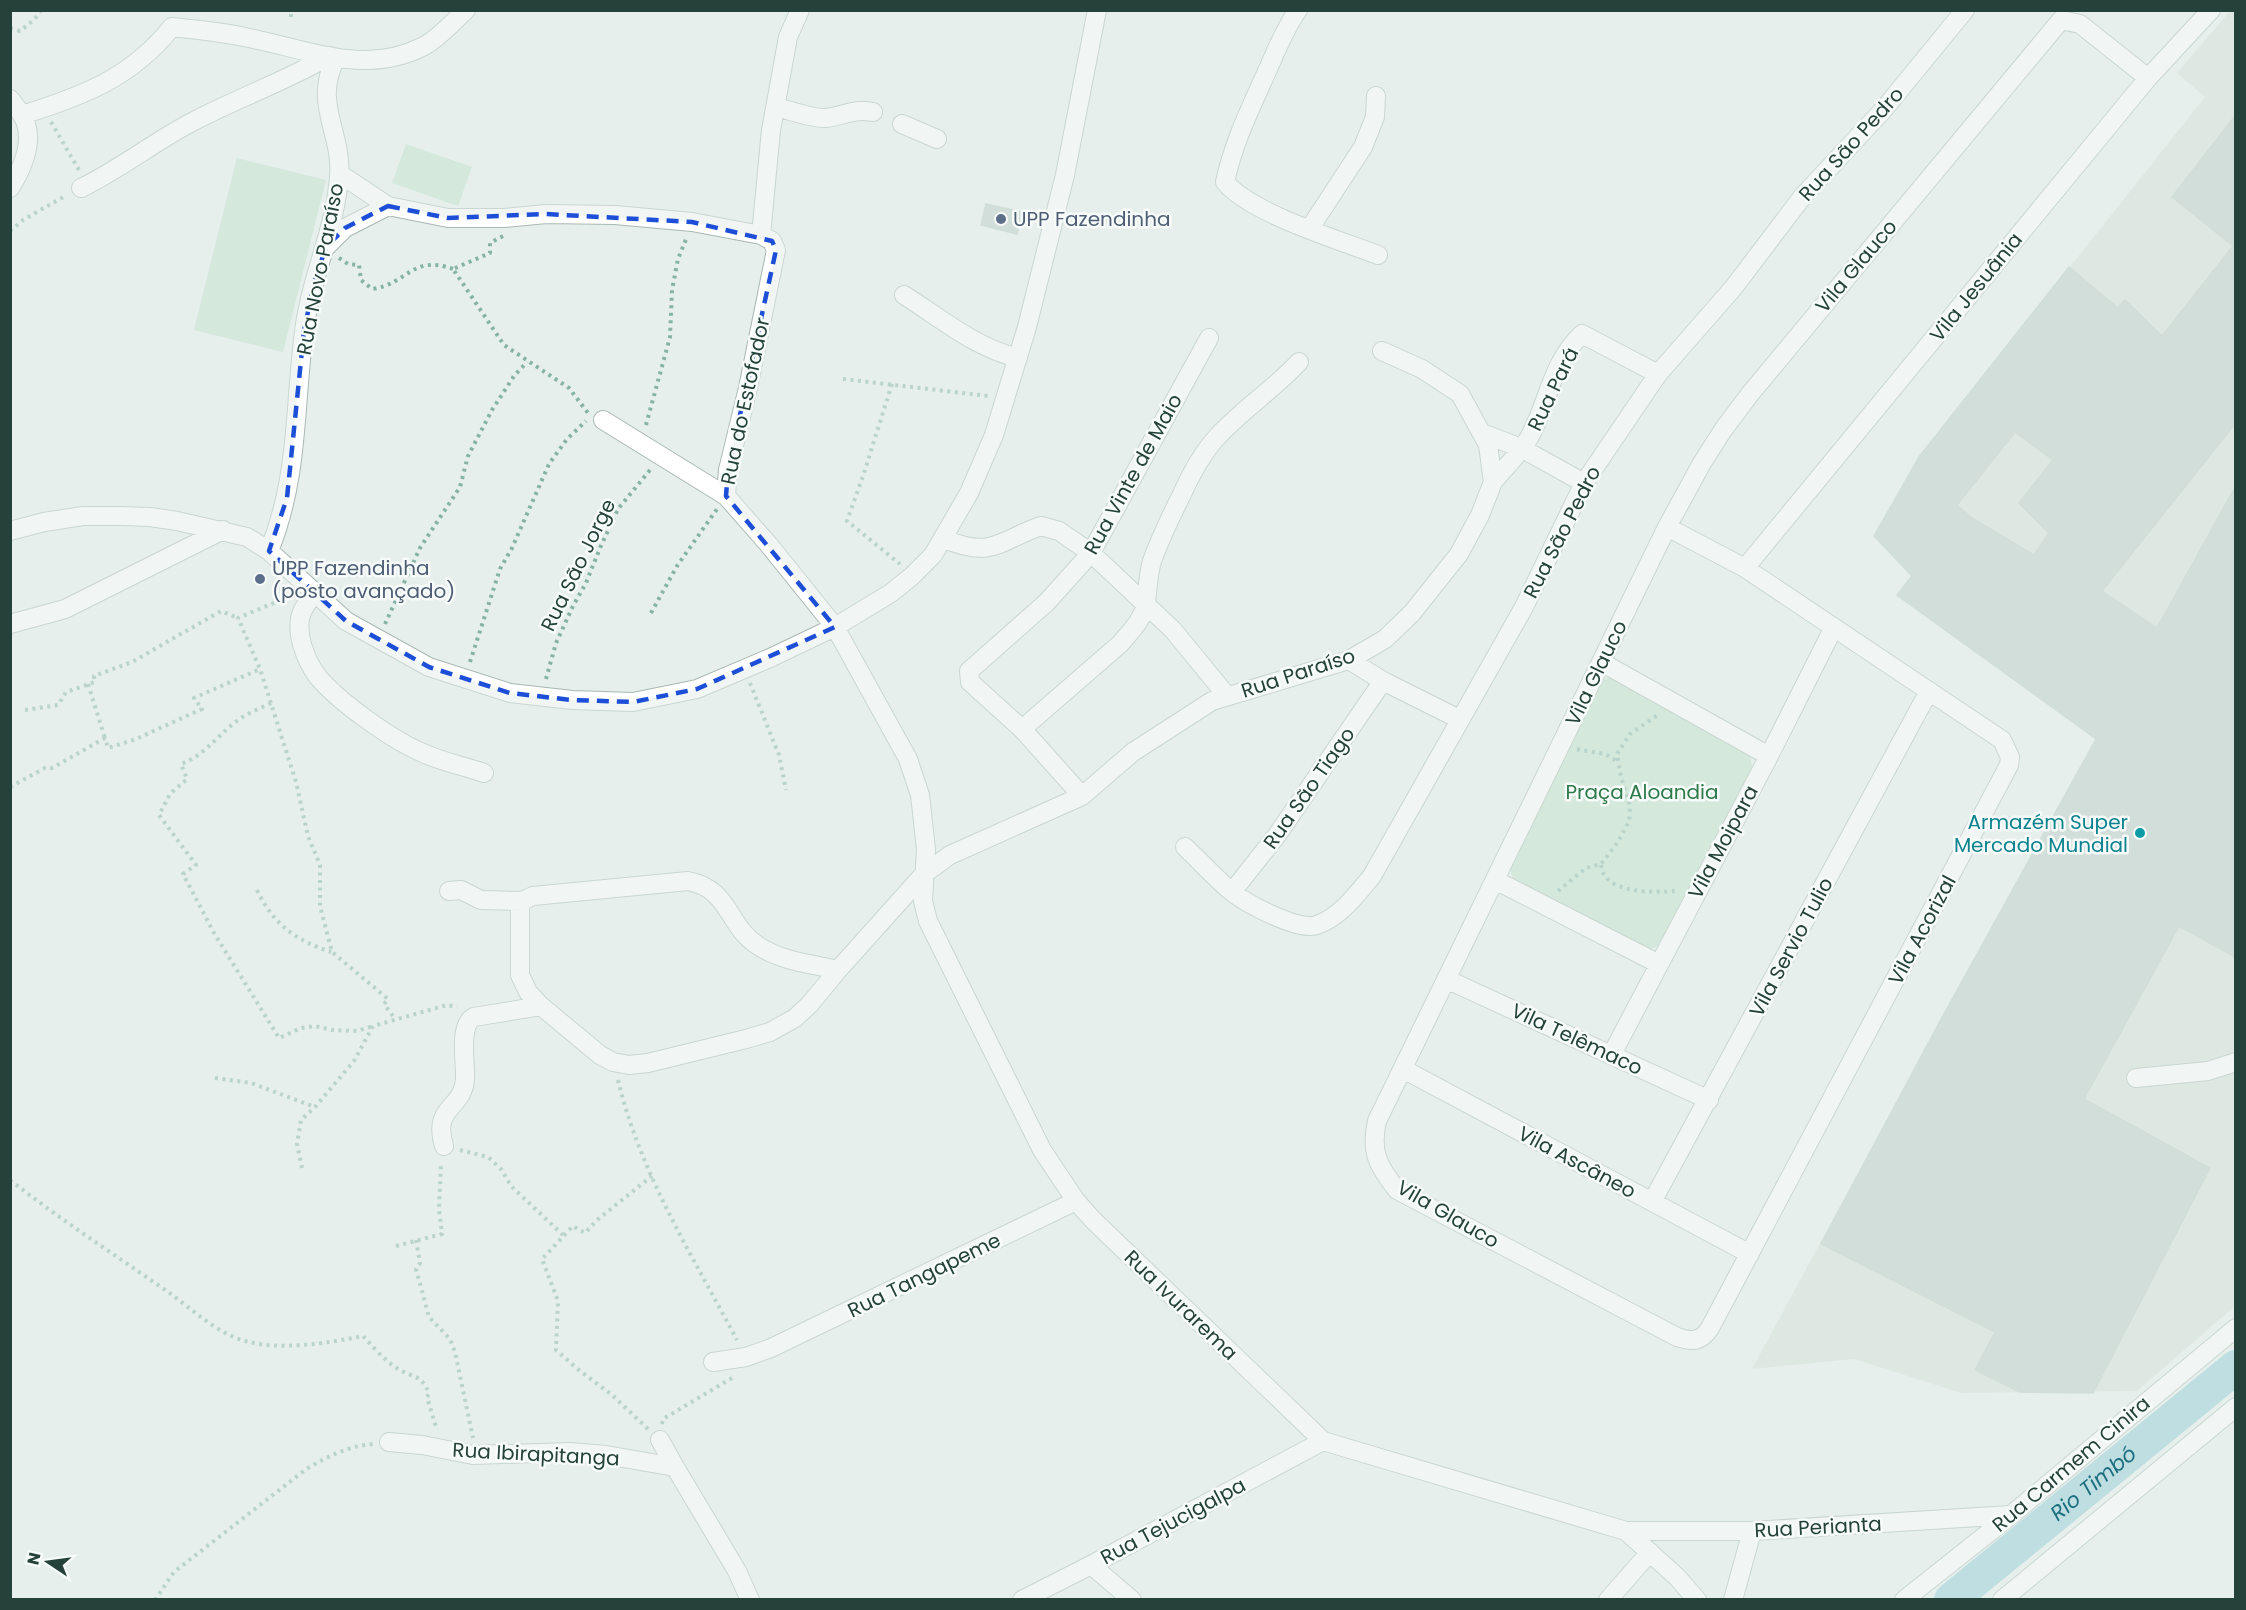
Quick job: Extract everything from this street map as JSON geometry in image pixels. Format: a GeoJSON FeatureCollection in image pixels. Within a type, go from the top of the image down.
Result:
{"type":"FeatureCollection","features":[{"type":"Feature","properties":{"kind":"street"},"geometry":{"type":"LineString","coordinates":[[22,115],[93,90],[120,76],[156,46],[172,19],[333,57],[361,61],[397,57],[426,45],[466,10]]}},
{"type":"Feature","properties":{"kind":"street","name":"Rua do Estofador"},"geometry":{"type":"LineString","coordinates":[[726,496],[728,470],[748,388],[776,250],[767,238],[771,130],[788,37],[800,10]]}},
{"type":"Feature","properties":{"kind":"street"},"geometry":{"type":"LineString","coordinates":[[10,531],[44,522],[83,516],[122,516],[150,517],[223,530],[246,537],[268,551],[346,621],[429,667],[510,693],[540,697],[633,702],[697,689],[835,627],[891,593],[933,555],[969,493],[994,435],[1018,358],[1065,175],[1097,10]]}},
{"type":"Feature","properties":{"kind":"street"},"geometry":{"type":"LineString","coordinates":[[1298,10],[1278,46],[1229,161],[1225,182],[1241,197],[1271,213],[1378,255]]}},
{"type":"Feature","properties":{"kind":"street","name":"Rua São Pedro"},"geometry":{"type":"LineString","coordinates":[[1185,847],[1232,892],[1252,904],[1303,926],[1316,926],[1351,902],[1372,876],[1524,607],[1584,483],[1658,374],[1734,287],[1803,196],[1884,109],[1965,10]]}},
{"type":"Feature","properties":{"kind":"street","name":"Vila Jesuânia"},"geometry":{"type":"LineString","coordinates":[[1745,568],[2148,78],[2211,10]]}},
{"type":"Feature","properties":{"kind":"street","name":"Vila Glauco"},"geometry":{"type":"LineString","coordinates":[[1698,1340],[1689,1341],[1677,1337],[1397,1190],[1384,1174],[1374,1153],[1373,1137],[1377,1121],[1667,527],[1723,430],[1750,394],[2061,20],[2080,24],[2148,78]]}},
{"type":"Feature","properties":{"kind":"street"},"geometry":{"type":"LineString","coordinates":[[84,186],[196,120],[333,57]]}},
{"type":"Feature","properties":{"kind":"street","name":"Rua Novo Paraíso"},"geometry":{"type":"LineString","coordinates":[[268,551],[287,498],[294,454],[304,331],[314,283],[325,251],[334,212],[340,174],[326,98],[326,83],[333,57]]}},
{"type":"Feature","properties":{"kind":"street"},"geometry":{"type":"LineString","coordinates":[[1310,228],[1363,147],[1375,117],[1376,96]]}},
{"type":"Feature","properties":{"kind":"street"},"geometry":{"type":"LineString","coordinates":[[10,99],[27,124],[28,137],[20,173],[10,188]]}},
{"type":"Feature","properties":{"kind":"street"},"geometry":{"type":"LineString","coordinates":[[776,107],[824,118],[864,110],[937,139]]}},
{"type":"Feature","properties":{"kind":"street"},"geometry":{"type":"LineString","coordinates":[[340,174],[388,206],[448,218],[504,218],[546,214],[615,215],[692,222],[767,238]]}},
{"type":"Feature","properties":{"kind":"street"},"geometry":{"type":"LineString","coordinates":[[325,251],[345,228],[388,206]]}},
{"type":"Feature","properties":{"kind":"street"},"geometry":{"type":"LineString","coordinates":[[904,294],[978,343],[1001,354],[1018,358]]}},
{"type":"Feature","properties":{"kind":"street","name":"Rua Pará"},"geometry":{"type":"LineString","coordinates":[[1493,482],[1529,439],[1562,360],[1582,334],[1658,374]]}},
{"type":"Feature","properties":{"kind":"street","name":"Rua Vinte de Maio"},"geometry":{"type":"LineString","coordinates":[[1022,729],[970,682],[968,676],[971,667],[1047,602],[1091,553],[1209,338]]}},
{"type":"Feature","properties":{"kind":"street","name":"Rua Paraíso"},"geometry":{"type":"LineString","coordinates":[[613,1062],[629,1065],[648,1063],[770,1032],[795,1017],[810,1004],[924,874],[950,855],[1082,796],[1133,752],[1195,710],[1227,696],[1349,660],[1385,639],[1412,613],[1459,554],[1480,515],[1493,482],[1488,445],[1460,394],[1422,369],[1382,351]]}},
{"type":"Feature","properties":{"kind":"street"},"geometry":{"type":"LineString","coordinates":[[1082,796],[1022,729],[1120,644],[1142,615],[1146,604],[1152,562],[1182,493],[1199,462],[1224,430],[1284,379],[1299,362]]}},
{"type":"Feature","properties":{"kind":"street","name":"Rua Ivurarema"},"geometry":{"type":"LineString","coordinates":[[597,418],[726,496],[835,627],[908,759],[921,804],[926,849],[923,901],[928,921],[1042,1150],[1076,1201],[1323,1441],[1626,1531]]}},
{"type":"Feature","properties":{"kind":"street"},"geometry":{"type":"LineString","coordinates":[[1482,433],[1521,448],[1584,483]]}},
{"type":"Feature","properties":{"kind":"street"},"geometry":{"type":"LineString","coordinates":[[944,539],[976,550],[1008,542],[1041,526],[1059,531],[1091,553],[1173,630],[1227,696]]}},
{"type":"Feature","properties":{"kind":"street","name":"Vila Acorizal"},"geometry":{"type":"LineString","coordinates":[[1667,527],[1745,568],[1833,629],[1929,690],[2002,740],[2010,757],[2009,765],[1750,1254],[1710,1328],[1705,1336],[1698,1340]]}},
{"type":"Feature","properties":{"kind":"street"},"geometry":{"type":"LineString","coordinates":[[10,624],[65,609],[223,530]]}},
{"type":"Feature","properties":{"kind":"street"},"geometry":{"type":"LineString","coordinates":[[313,590],[302,612],[301,638],[307,658],[318,677],[366,718],[403,743],[424,754],[484,773]]}},
{"type":"Feature","properties":{"kind":"street","name":"Vila Moipara"},"geometry":{"type":"LineString","coordinates":[[1612,1054],[1769,756],[1833,629]]}},
{"type":"Feature","properties":{"kind":"street"},"geometry":{"type":"LineString","coordinates":[[1349,660],[1383,681],[1459,719]]}},
{"type":"Feature","properties":{"kind":"street"},"geometry":{"type":"LineString","coordinates":[[1601,662],[1769,756]]}},
{"type":"Feature","properties":{"kind":"street","name":"Rua São Tiago"},"geometry":{"type":"LineString","coordinates":[[1232,892],[1276,835],[1383,681]]}},
{"type":"Feature","properties":{"kind":"street","name":"Vila Servio Tulio"},"geometry":{"type":"LineString","coordinates":[[1652,1202],[1929,690]]}},
{"type":"Feature","properties":{"kind":"street"},"geometry":{"type":"LineString","coordinates":[[1495,880],[1659,964]]}},
{"type":"Feature","properties":{"kind":"street"},"geometry":{"type":"LineString","coordinates":[[449,891],[461,891],[481,900],[522,901],[533,896],[667,882],[694,882],[711,889],[745,935],[758,946],[775,954],[838,970]]}},
{"type":"Feature","properties":{"kind":"street"},"geometry":{"type":"LineString","coordinates":[[522,901],[520,975],[528,992],[541,1006],[600,1055],[613,1062]]}},
{"type":"Feature","properties":{"kind":"street","name":"Vila Telêmaco"},"geometry":{"type":"LineString","coordinates":[[1446,979],[1709,1100]]}},
{"type":"Feature","properties":{"kind":"street"},"geometry":{"type":"LineString","coordinates":[[444,1146],[440,1132],[442,1118],[463,1089],[465,1080],[468,1019],[541,1006]]}},
{"type":"Feature","properties":{"kind":"street"},"geometry":{"type":"LineString","coordinates":[[2136,1078],[2208,1071],[2235,1062]]}},
{"type":"Feature","properties":{"kind":"street","name":"Vila Ascâneo"},"geometry":{"type":"LineString","coordinates":[[1403,1069],[1750,1254]]}},
{"type":"Feature","properties":{"kind":"street","name":"Rua Tangapeme"},"geometry":{"type":"LineString","coordinates":[[713,1362],[746,1357],[771,1348],[1076,1201]]}},
{"type":"Feature","properties":{"kind":"street","name":"Rua Carmem Cinira"},"geometry":{"type":"LineString","coordinates":[[1904,1599],[2011,1515],[2235,1328]]}},
{"type":"Feature","properties":{"kind":"street"},"geometry":{"type":"LineString","coordinates":[[2002,1599],[2235,1407]]}},
{"type":"Feature","properties":{"kind":"street"},"geometry":{"type":"LineString","coordinates":[[660,1440],[750,1599]]}},
{"type":"Feature","properties":{"kind":"street","name":"Rua Tejucigalpa"},"geometry":{"type":"LineString","coordinates":[[1022,1599],[1091,1565],[1323,1441]]}},
{"type":"Feature","properties":{"kind":"street","name":"Rua Ibirapitanga"},"geometry":{"type":"LineString","coordinates":[[389,1442],[473,1455],[569,1452],[606,1455],[675,1467]]}},
{"type":"Feature","properties":{"kind":"street","name":"Rua Perianta"},"geometry":{"type":"LineString","coordinates":[[1626,1531],[1752,1531],[2011,1515]]}},
{"type":"Feature","properties":{"kind":"street"},"geometry":{"type":"LineString","coordinates":[[1626,1531],[1677,1577],[1697,1599]]}},
{"type":"Feature","properties":{"kind":"street"},"geometry":{"type":"LineString","coordinates":[[1733,1599],[1752,1531]]}},
{"type":"Feature","properties":{"kind":"street"},"geometry":{"type":"LineString","coordinates":[[1608,1599],[1650,1552]]}},
{"type":"Feature","properties":{"kind":"street"},"geometry":{"type":"LineString","coordinates":[[1091,1565],[1132,1599]]}},
{"type":"Feature","properties":{"kind":"path"},"geometry":{"type":"LineString","coordinates":[[10,28],[20,31],[35,19],[41,10]]}},
{"type":"Feature","properties":{"kind":"path"},"geometry":{"type":"LineString","coordinates":[[291,10],[291,17]]}},
{"type":"Feature","properties":{"kind":"path"},"geometry":{"type":"LineString","coordinates":[[10,231],[42,209],[84,186],[44,108]]}},
{"type":"Feature","properties":{"kind":"path"},"geometry":{"type":"LineString","coordinates":[[641,444],[670,337],[671,305],[678,259],[692,222]]}},
{"type":"Feature","properties":{"kind":"path"},"geometry":{"type":"LineString","coordinates":[[325,251],[348,264],[359,265],[362,280],[372,289],[385,287],[414,269],[429,264],[453,269],[490,253],[490,243],[508,233]]}},
{"type":"Feature","properties":{"kind":"path"},"geometry":{"type":"LineString","coordinates":[[453,269],[504,345],[568,388],[597,418],[567,439],[549,464],[512,548],[500,569],[464,678]]}},
{"type":"Feature","properties":{"kind":"path"},"geometry":{"type":"LineString","coordinates":[[378,638],[420,548],[460,487],[468,456],[492,410],[514,376],[527,362]]}},
{"type":"Feature","properties":{"kind":"path"},"geometry":{"type":"LineString","coordinates":[[843,379],[1006,399]]}},
{"type":"Feature","properties":{"kind":"path"},"geometry":{"type":"LineString","coordinates":[[891,384],[847,521],[884,549],[912,576]]}},
{"type":"Feature","properties":{"kind":"path","name":"Rua São Jorge"},"geometry":{"type":"LineString","coordinates":[[540,697],[556,644],[586,583],[618,509],[661,455]]}},
{"type":"Feature","properties":{"kind":"path","name":"Rua do Estofador"},"geometry":{"type":"LineString","coordinates":[[651,613],[682,558],[726,496]]}},
{"type":"Feature","properties":{"kind":"path"},"geometry":{"type":"LineString","coordinates":[[25,710],[58,705],[66,692],[95,682],[94,676],[132,662],[221,611],[238,618],[313,590]]}},
{"type":"Feature","properties":{"kind":"path"},"geometry":{"type":"LineString","coordinates":[[238,618],[260,669],[297,782],[308,836],[320,866],[320,906],[332,952]]}},
{"type":"Feature","properties":{"kind":"path"},"geometry":{"type":"LineString","coordinates":[[88,684],[108,748],[136,739],[201,709],[194,698],[260,669]]}},
{"type":"Feature","properties":{"kind":"path"},"geometry":{"type":"LineString","coordinates":[[744,669],[779,755],[786,790]]}},
{"type":"Feature","properties":{"kind":"path"},"geometry":{"type":"LineString","coordinates":[[1548,907],[1558,891],[1568,881],[1586,868],[1601,864],[1618,842],[1629,821],[1630,806],[1617,754],[1630,734],[1663,711],[1671,701]]}},
{"type":"Feature","properties":{"kind":"path"},"geometry":{"type":"LineString","coordinates":[[271,703],[242,717],[208,748],[192,760],[181,764],[187,779],[170,794],[159,815],[196,865],[183,874],[214,933],[279,1038],[301,1028],[315,1026],[332,1030],[357,1031],[447,1005],[493,1014]]}},
{"type":"Feature","properties":{"kind":"path"},"geometry":{"type":"LineString","coordinates":[[10,788],[45,768],[52,768],[105,738]]}},
{"type":"Feature","properties":{"kind":"path"},"geometry":{"type":"LineString","coordinates":[[1562,743],[1576,749],[1611,756],[1618,763]]}},
{"type":"Feature","properties":{"kind":"path"},"geometry":{"type":"LineString","coordinates":[[1601,864],[1601,872],[1607,879],[1635,891],[1653,894],[1700,885]]}},
{"type":"Feature","properties":{"kind":"path"},"geometry":{"type":"LineString","coordinates":[[257,890],[276,921],[311,945],[332,952],[359,972],[388,999],[384,1004],[395,1019]]}},
{"type":"Feature","properties":{"kind":"path"},"geometry":{"type":"LineString","coordinates":[[302,1168],[297,1144],[301,1120],[354,1061],[374,1026]]}},
{"type":"Feature","properties":{"kind":"path"},"geometry":{"type":"LineString","coordinates":[[613,1062],[624,1108],[652,1176],[746,1357]]}},
{"type":"Feature","properties":{"kind":"path"},"geometry":{"type":"LineString","coordinates":[[215,1078],[251,1083],[315,1107]]}},
{"type":"Feature","properties":{"kind":"path"},"geometry":{"type":"LineString","coordinates":[[396,1246],[442,1234],[439,1209],[444,1146],[488,1157],[501,1170],[511,1186],[563,1235]]}},
{"type":"Feature","properties":{"kind":"path"},"geometry":{"type":"LineString","coordinates":[[652,1176],[597,1220],[585,1233],[573,1226],[542,1259],[558,1301],[556,1350],[610,1394],[660,1440]]}},
{"type":"Feature","properties":{"kind":"path"},"geometry":{"type":"LineString","coordinates":[[10,1180],[63,1221],[117,1256],[221,1330],[244,1341],[282,1345],[323,1344],[363,1336],[376,1351],[398,1369],[418,1376],[427,1386],[429,1394],[427,1397],[444,1450]]}},
{"type":"Feature","properties":{"kind":"path"},"geometry":{"type":"LineString","coordinates":[[416,1240],[420,1263],[417,1269],[429,1317],[450,1339],[455,1352],[471,1425],[473,1455]]}},
{"type":"Feature","properties":{"kind":"path"},"geometry":{"type":"LineString","coordinates":[[660,1440],[663,1419],[734,1378]]}},
{"type":"Feature","properties":{"kind":"path"},"geometry":{"type":"LineString","coordinates":[[155,1599],[174,1572],[192,1556],[233,1528],[305,1470],[325,1458],[357,1445],[389,1442]]}},
{"type":"Feature","properties":{"kind":"highlighted area"},"geometry":{"type":"Polygon","coordinates":[[[388,206],[448,218],[546,214],[692,222],[772,241],[776,250],[728,470],[726,496],[835,627],[697,689],[633,702],[572,700],[510,693],[429,667],[346,621],[269,551],[287,498],[304,331],[314,283],[326,247],[345,228],[388,206]]]}},
{"type":"Feature","properties":{"kind":"shaded area"},"geometry":{"type":"Polygon","coordinates":[[[2230,11],[2235,11],[2235,1306],[2137,1391],[1961,1393],[1854,1359],[1752,1369],[2096,739],[1897,595],[1911,576],[1874,536],[1919,457],[2205,97],[2177,73],[2230,11]]]}},
{"type":"Feature","properties":{"kind":"green space"},"geometry":{"type":"Polygon","coordinates":[[[406,144],[472,167],[458,206],[392,183],[406,144]]]}},
{"type":"Feature","properties":{"kind":"green space"},"geometry":{"type":"Polygon","coordinates":[[[237,158],[326,180],[283,352],[194,330],[237,158]]]}},
{"type":"Feature","properties":{"kind":"green space","name":"Praça Aloandia"},"geometry":{"type":"Polygon","coordinates":[[[1612,678],[1750,754],[1752,768],[1658,946],[1650,950],[1520,883],[1511,873],[1511,867],[1602,680],[1612,678]]]}},
{"type":"Feature","properties":{"kind":"building"},"geometry":{"type":"Polygon","coordinates":[[[2235,116],[2235,424],[2102,591],[2157,628],[2235,487],[2235,957],[2179,926],[2084,1099],[2210,1168],[2093,1393],[2020,1392],[1975,1370],[1995,1332],[1821,1244],[1939,1023],[2096,739],[1897,595],[1912,576],[1874,536],[1919,457],[2069,267],[2118,308],[2125,300],[2162,336],[2233,246],[2172,197],[2235,116]],[[2015,432],[1957,505],[1972,518],[2034,555],[2049,533],[2019,503],[2053,460],[2015,432]]]}},
{"type":"Feature","properties":{"kind":"building","name":"UPP Fazendinha"},"geometry":{"type":"Polygon","coordinates":[[[986,204],[1022,212],[1017,234],[981,225],[986,204]]]}},
{"type":"Feature","properties":{"kind":"waterway","name":"Rio Timbó"},"geometry":{"type":"LineString","coordinates":[[1951,1600],[2236,1367]]}},
{"type":"Feature","properties":{"kind":"place","name":"UPP Fazendinha"},"geometry":{"type":"Point","coordinates":[1001,219]}},
{"type":"Feature","properties":{"kind":"place","name":"UPP Fazendinha (posto avançado)"},"geometry":{"type":"Point","coordinates":[260,579]}},
{"type":"Feature","properties":{"kind":"place","name":"Armazém Super Mercado Mundial"},"geometry":{"type":"Point","coordinates":[2140,833]}}]}
